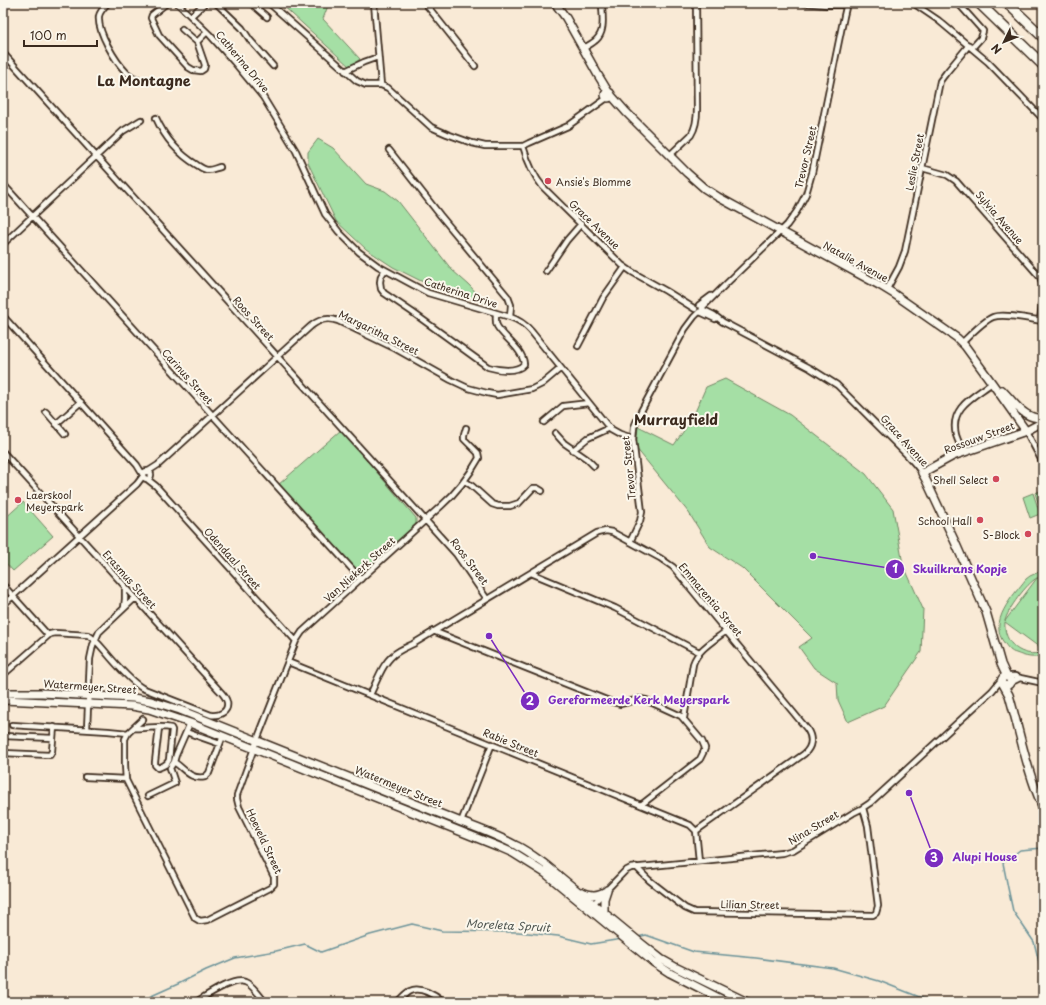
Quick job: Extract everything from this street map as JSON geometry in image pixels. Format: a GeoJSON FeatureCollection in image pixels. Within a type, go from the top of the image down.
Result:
{"type":"FeatureCollection","features":[{"type":"Feature","properties":{"kind":"highway"},"geometry":{"type":"LineString","coordinates":[[979,3],[1043,65]]}},
{"type":"Feature","properties":{"kind":"highway"},"geometry":{"type":"LineString","coordinates":[[985,3],[1043,58]]}},
{"type":"Feature","properties":{"kind":"highway"},"geometry":{"type":"LineString","coordinates":[[1007,3],[1043,37]]}},
{"type":"Feature","properties":{"kind":"highway"},"geometry":{"type":"LineString","coordinates":[[1010,3],[1043,30]]}},
{"type":"Feature","properties":{"kind":"main road"},"geometry":{"type":"LineString","coordinates":[[555,3],[566,18],[608,96]]}},
{"type":"Feature","properties":{"kind":"main road","name":"Natalie Avenue"},"geometry":{"type":"LineString","coordinates":[[608,96],[698,182],[718,198],[888,289],[949,332],[962,343],[1026,431]]}},
{"type":"Feature","properties":{"kind":"main road"},"geometry":{"type":"LineString","coordinates":[[992,383],[998,386],[1019,408],[1027,414],[1043,419]]}},
{"type":"Feature","properties":{"kind":"main road","name":"Rossouw Street"},"geometry":{"type":"LineString","coordinates":[[922,473],[946,459],[1026,431],[1043,422]]}},
{"type":"Feature","properties":{"kind":"main road","name":"Grace Avenue"},"geometry":{"type":"LineString","coordinates":[[922,473],[986,612],[1031,775],[1043,808]]}},
{"type":"Feature","properties":{"kind":"main road","name":"Watermeyer Street"},"geometry":{"type":"LineString","coordinates":[[3,692],[133,698],[151,701],[180,710],[257,740],[461,822],[517,846],[546,865],[577,889],[591,907],[613,929],[653,962],[670,973],[728,1002]]}},
{"type":"Feature","properties":{"kind":"main road","name":"Watermeyer Street"},"geometry":{"type":"LineString","coordinates":[[3,700],[132,706],[150,709],[254,748],[497,846],[513,853],[545,873],[591,907],[604,912],[661,959],[747,1002]]}},
{"type":"Feature","properties":{"kind":"main road"},"geometry":{"type":"LineString","coordinates":[[577,889],[592,895],[597,895],[606,890]]}},
{"type":"Feature","properties":{"kind":"main road"},"geometry":{"type":"LineString","coordinates":[[604,912],[606,890]]}},
{"type":"Feature","properties":{"kind":"street"},"geometry":{"type":"LineString","coordinates":[[108,3],[100,15],[100,25],[104,39],[117,61],[130,76],[140,81]]}},
{"type":"Feature","properties":{"kind":"street"},"geometry":{"type":"LineString","coordinates":[[167,3],[152,15],[151,18],[159,35],[188,67],[201,71],[204,69],[205,65],[197,42],[182,29]]}},
{"type":"Feature","properties":{"kind":"street","name":"Catherina Drive"},"geometry":{"type":"LineString","coordinates":[[177,3],[207,32],[250,80],[266,102],[296,151],[322,209],[343,237],[364,256],[385,270],[431,295],[510,317],[519,321],[526,326],[610,428],[617,434],[633,438]]}},
{"type":"Feature","properties":{"kind":"street"},"geometry":{"type":"LineString","coordinates":[[191,16],[205,3]]}},
{"type":"Feature","properties":{"kind":"street"},"geometry":{"type":"LineString","coordinates":[[216,3],[242,28],[250,40],[273,66]]}},
{"type":"Feature","properties":{"kind":"street"},"geometry":{"type":"LineString","coordinates":[[251,3],[267,17]]}},
{"type":"Feature","properties":{"kind":"street"},"geometry":{"type":"LineString","coordinates":[[270,3],[357,81],[364,85],[381,85],[388,88],[431,127],[478,145],[523,146],[565,127],[608,96]]}},
{"type":"Feature","properties":{"kind":"street"},"geometry":{"type":"LineString","coordinates":[[374,3],[381,85]]}},
{"type":"Feature","properties":{"kind":"street"},"geometry":{"type":"LineString","coordinates":[[424,3],[475,66]]}},
{"type":"Feature","properties":{"kind":"street"},"geometry":{"type":"LineString","coordinates":[[583,49],[596,40],[602,32],[602,3]]}},
{"type":"Feature","properties":{"kind":"street"},"geometry":{"type":"LineString","coordinates":[[670,155],[691,135],[696,123],[696,3]]}},
{"type":"Feature","properties":{"kind":"street"},"geometry":{"type":"LineString","coordinates":[[803,3],[827,5],[847,4]]}},
{"type":"Feature","properties":{"kind":"street"},"geometry":{"type":"LineString","coordinates":[[913,3],[938,20],[995,68],[1043,119]]}},
{"type":"Feature","properties":{"kind":"street","name":"Leslie Street"},"geometry":{"type":"LineString","coordinates":[[888,289],[905,251],[940,81],[970,46],[981,38],[983,34],[958,3]]}},
{"type":"Feature","properties":{"kind":"street","name":"Trevor Street"},"geometry":{"type":"LineString","coordinates":[[630,542],[640,521],[642,512],[633,438],[637,418],[685,329],[698,309],[781,232],[797,211],[809,186],[847,4]]}},
{"type":"Feature","properties":{"kind":"street"},"geometry":{"type":"LineString","coordinates":[[197,42],[207,32]]}},
{"type":"Feature","properties":{"kind":"street","name":"Roos Street"},"geometry":{"type":"LineString","coordinates":[[3,53],[456,554],[487,599]]}},
{"type":"Feature","properties":{"kind":"street"},"geometry":{"type":"LineString","coordinates":[[345,70],[378,57]]}},
{"type":"Feature","properties":{"kind":"street"},"geometry":{"type":"LineString","coordinates":[[156,118],[161,130],[168,140],[188,159],[206,170],[220,167]]}},
{"type":"Feature","properties":{"kind":"street"},"geometry":{"type":"LineString","coordinates":[[3,244],[123,131],[141,120]]}},
{"type":"Feature","properties":{"kind":"street","name":"Grace Avenue"},"geometry":{"type":"LineString","coordinates":[[523,146],[537,179],[543,187],[625,267],[698,309],[714,315],[720,320],[810,368],[837,385],[908,456],[922,473]]}},
{"type":"Feature","properties":{"kind":"street"},"geometry":{"type":"LineString","coordinates":[[389,150],[435,209],[510,300],[512,307],[510,317]]}},
{"type":"Feature","properties":{"kind":"street","name":"Sylvia Avenue"},"geometry":{"type":"LineString","coordinates":[[922,168],[947,175],[956,181],[1040,277],[1043,289],[1042,321]]}},
{"type":"Feature","properties":{"kind":"street","name":"Carinus Street"},"geometry":{"type":"LineString","coordinates":[[3,184],[360,579]]}},
{"type":"Feature","properties":{"kind":"street"},"geometry":{"type":"LineString","coordinates":[[546,271],[567,240],[581,224]]}},
{"type":"Feature","properties":{"kind":"street"},"geometry":{"type":"LineString","coordinates":[[578,346],[603,298],[625,267]]}},
{"type":"Feature","properties":{"kind":"street"},"geometry":{"type":"LineString","coordinates":[[385,270],[381,276],[380,286],[382,291],[387,296],[412,312],[488,367],[497,370],[518,369],[524,364],[523,359],[496,325],[496,313]]}},
{"type":"Feature","properties":{"kind":"street","name":"Odendaal Street"},"geometry":{"type":"LineString","coordinates":[[3,316],[296,641]]}},
{"type":"Feature","properties":{"kind":"street"},"geometry":{"type":"LineString","coordinates":[[962,343],[987,320],[995,316],[1042,321]]}},
{"type":"Feature","properties":{"kind":"street","name":"Margaritha Street"},"geometry":{"type":"LineString","coordinates":[[3,605],[277,357],[320,320],[329,318],[338,321],[382,342],[468,388],[487,394],[497,395],[532,389],[542,384],[561,368]]}},
{"type":"Feature","properties":{"kind":"street"},"geometry":{"type":"LineString","coordinates":[[964,452],[956,432],[956,421],[958,414],[966,402],[992,383]]}},
{"type":"Feature","properties":{"kind":"street"},"geometry":{"type":"LineString","coordinates":[[56,424],[80,402]]}},
{"type":"Feature","properties":{"kind":"street"},"geometry":{"type":"LineString","coordinates":[[544,422],[563,406],[589,403]]}},
{"type":"Feature","properties":{"kind":"street"},"geometry":{"type":"LineString","coordinates":[[46,412],[65,434]]}},
{"type":"Feature","properties":{"kind":"street","name":"Van Niekerk Street"},"geometry":{"type":"LineString","coordinates":[[254,748],[296,641],[302,632],[452,496],[477,462],[479,456],[478,453],[464,439],[466,428]]}},
{"type":"Feature","properties":{"kind":"street"},"geometry":{"type":"LineString","coordinates":[[573,450],[590,436],[610,428]]}},
{"type":"Feature","properties":{"kind":"street","name":"Natalie Avenue"},"geometry":{"type":"LineString","coordinates":[[1026,431],[1043,463]]}},
{"type":"Feature","properties":{"kind":"street"},"geometry":{"type":"LineString","coordinates":[[555,433],[564,443],[587,459],[594,466]]}},
{"type":"Feature","properties":{"kind":"street","name":"Erasmus Street"},"geometry":{"type":"LineString","coordinates":[[3,452],[226,699],[227,705],[224,711],[213,716],[140,687],[132,681],[95,640]]}},
{"type":"Feature","properties":{"kind":"street"},"geometry":{"type":"LineString","coordinates":[[465,480],[492,504],[498,506],[510,506],[519,503],[531,490],[535,488],[542,491]]}},
{"type":"Feature","properties":{"kind":"street","name":"Emmarentia Street"},"geometry":{"type":"LineString","coordinates":[[370,695],[382,669],[390,658],[399,651],[586,540],[601,532],[612,532],[660,558],[673,567],[807,729],[810,735],[811,742],[809,749],[804,754],[696,831]]}},
{"type":"Feature","properties":{"kind":"street"},"geometry":{"type":"LineString","coordinates":[[531,573],[615,608],[699,652]]}},
{"type":"Feature","properties":{"kind":"street"},"geometry":{"type":"LineString","coordinates":[[3,585],[48,635]]}},
{"type":"Feature","properties":{"kind":"street"},"geometry":{"type":"LineString","coordinates":[[124,608],[125,587]]}},
{"type":"Feature","properties":{"kind":"street"},"geometry":{"type":"LineString","coordinates":[[86,729],[91,656],[95,640],[101,630],[135,598]]}},
{"type":"Feature","properties":{"kind":"street"},"geometry":{"type":"LineString","coordinates":[[433,631],[609,701],[620,704],[640,699],[646,700],[684,718],[702,741],[705,748],[703,754],[700,759],[641,805]]}},
{"type":"Feature","properties":{"kind":"street"},"geometry":{"type":"LineString","coordinates":[[684,718],[693,664],[696,657],[699,652],[726,631]]}},
{"type":"Feature","properties":{"kind":"street"},"geometry":{"type":"LineString","coordinates":[[3,675],[51,633],[86,634],[90,635],[95,640]]}},
{"type":"Feature","properties":{"kind":"street","name":"Rabie Street"},"geometry":{"type":"LineString","coordinates":[[288,662],[688,824],[696,831]]}},
{"type":"Feature","properties":{"kind":"street","name":"Nina Street"},"geometry":{"type":"LineString","coordinates":[[591,907],[606,890],[631,868],[789,852],[863,808],[992,691],[1005,681],[1020,678],[1043,683]]}},
{"type":"Feature","properties":{"kind":"street"},"geometry":{"type":"LineString","coordinates":[[85,777],[126,778],[125,740],[128,733],[143,719]]}},
{"type":"Feature","properties":{"kind":"street"},"geometry":{"type":"LineString","coordinates":[[148,796],[175,783],[170,769],[190,723]]}},
{"type":"Feature","properties":{"kind":"street"},"geometry":{"type":"LineString","coordinates":[[12,726],[54,727],[128,733]]}},
{"type":"Feature","properties":{"kind":"street"},"geometry":{"type":"LineString","coordinates":[[3,753],[50,755],[52,751],[54,727]]}},
{"type":"Feature","properties":{"kind":"street"},"geometry":{"type":"LineString","coordinates":[[134,728],[159,727],[171,728],[169,760],[166,765],[158,768],[155,765],[155,762],[159,727]]}},
{"type":"Feature","properties":{"kind":"street"},"geometry":{"type":"LineString","coordinates":[[186,732],[220,744]]}},
{"type":"Feature","properties":{"kind":"street"},"geometry":{"type":"LineString","coordinates":[[3,736],[53,738]]}},
{"type":"Feature","properties":{"kind":"street"},"geometry":{"type":"LineString","coordinates":[[174,762],[188,774],[198,777],[205,777],[209,773],[223,736]]}},
{"type":"Feature","properties":{"kind":"street"},"geometry":{"type":"LineString","coordinates":[[461,822],[492,744]]}},
{"type":"Feature","properties":{"kind":"street","name":"Hoeveld Street"},"geometry":{"type":"LineString","coordinates":[[126,778],[195,918],[198,921],[204,921],[268,889],[274,884],[273,874],[239,807],[237,799],[238,790],[254,748]]}},
{"type":"Feature","properties":{"kind":"street","name":"Lilian Street"},"geometry":{"type":"LineString","coordinates":[[636,867],[649,880],[689,910],[694,912],[871,916],[877,912],[878,906],[869,836],[863,808]]}},
{"type":"Feature","properties":{"kind":"street"},"geometry":{"type":"LineString","coordinates":[[696,831],[699,861]]}},
{"type":"Feature","properties":{"kind":"street"},"geometry":{"type":"LineString","coordinates":[[1043,876],[1043,881]]}},
{"type":"Feature","properties":{"kind":"street"},"geometry":{"type":"LineString","coordinates":[[196,1002],[237,981],[244,981],[250,985],[265,1002]]}},
{"type":"Feature","properties":{"kind":"street"},"geometry":{"type":"LineString","coordinates":[[397,1002],[409,992],[416,990],[429,993],[442,1002]]}},
{"type":"Feature","properties":{"kind":"green space"},"geometry":{"type":"Polygon","coordinates":[[[280,3],[329,3],[323,19],[360,59],[350,67],[280,3]]]}},
{"type":"Feature","properties":{"kind":"green space"},"geometry":{"type":"Polygon","coordinates":[[[318,139],[333,148],[366,184],[385,191],[398,201],[452,270],[486,303],[433,287],[393,267],[366,249],[336,221],[308,163],[308,152],[318,139]]]}},
{"type":"Feature","properties":{"kind":"green space"},"geometry":{"type":"Polygon","coordinates":[[[725,379],[790,415],[866,474],[893,509],[903,564],[923,609],[921,652],[884,706],[848,722],[838,700],[837,683],[814,668],[799,647],[812,638],[742,568],[710,547],[689,513],[636,448],[638,427],[674,445],[692,419],[706,387],[725,379]]]}},
{"type":"Feature","properties":{"kind":"green space"},"geometry":{"type":"Polygon","coordinates":[[[341,430],[416,518],[416,526],[360,576],[278,485],[341,430]]]}},
{"type":"Feature","properties":{"kind":"green space"},"geometry":{"type":"Polygon","coordinates":[[[1043,490],[1043,514],[1042,514],[1035,493],[1043,490]]]}},
{"type":"Feature","properties":{"kind":"green space"},"geometry":{"type":"Polygon","coordinates":[[[1033,493],[1040,514],[1030,518],[1023,497],[1033,493]]]}},
{"type":"Feature","properties":{"kind":"green space"},"geometry":{"type":"Polygon","coordinates":[[[23,502],[53,536],[13,571],[3,560],[3,520],[23,502]]]}},
{"type":"Feature","properties":{"kind":"green space"},"geometry":{"type":"Polygon","coordinates":[[[1043,570],[1043,576],[1037,578],[1043,583],[1043,650],[1005,622],[1005,630],[1007,637],[1015,648],[1035,654],[1043,652],[1043,655],[1033,657],[1023,656],[1010,650],[1000,636],[999,627],[1000,618],[1009,601],[1030,576],[1043,570]],[[1037,578],[1028,585],[1018,597],[1009,610],[1005,621],[1037,578]]]}},
{"type":"Feature","properties":{"kind":"waterway","name":"Moreleta Spruit"},"geometry":{"type":"LineString","coordinates":[[1040,1002],[1040,966],[1034,942],[1013,911],[1003,863],[1020,850],[1043,848]]}},
{"type":"Feature","properties":{"kind":"waterway","name":"Moreleta Spruit"},"geometry":{"type":"LineString","coordinates":[[138,1002],[235,958],[305,944],[321,952],[370,935],[412,924],[442,931],[518,932],[558,936],[591,944],[622,939]]}},
{"type":"Feature","properties":{"kind":"waterway","name":"Moreleta Spruit"},"geometry":{"type":"LineString","coordinates":[[638,937],[646,935],[694,952],[833,968],[879,981],[932,1002]]}},
{"type":"Feature","properties":{"kind":"place","name":"Ansie's Blomme"},"geometry":{"type":"Point","coordinates":[548,181]}},
{"type":"Feature","properties":{"kind":"place","name":"Shell Select"},"geometry":{"type":"Point","coordinates":[996,479]}},
{"type":"Feature","properties":{"kind":"place","name":"Laerskool Meyerspark"},"geometry":{"type":"Point","coordinates":[18,500]}},
{"type":"Feature","properties":{"kind":"place","name":"School Hall"},"geometry":{"type":"Point","coordinates":[980,520]}},
{"type":"Feature","properties":{"kind":"place","name":"S-Block"},"geometry":{"type":"Point","coordinates":[1028,534]}},
{"type":"Feature","properties":{"kind":"place","name":"Skuilkrans Kopje"},"geometry":{"type":"Point","coordinates":[813,556]}},
{"type":"Feature","properties":{"kind":"place","name":"Gereformeerde Kerk Meyerspark"},"geometry":{"type":"Point","coordinates":[489,636]}},
{"type":"Feature","properties":{"kind":"place","name":"Alupi House"},"geometry":{"type":"Point","coordinates":[909,793]}},
{"type":"Feature","properties":{"kind":"district","name":"La Montagne"},"geometry":{"type":"Point","coordinates":[144,80]}},
{"type":"Feature","properties":{"kind":"district","name":"Murrayfield"},"geometry":{"type":"Point","coordinates":[676,419]}}]}
